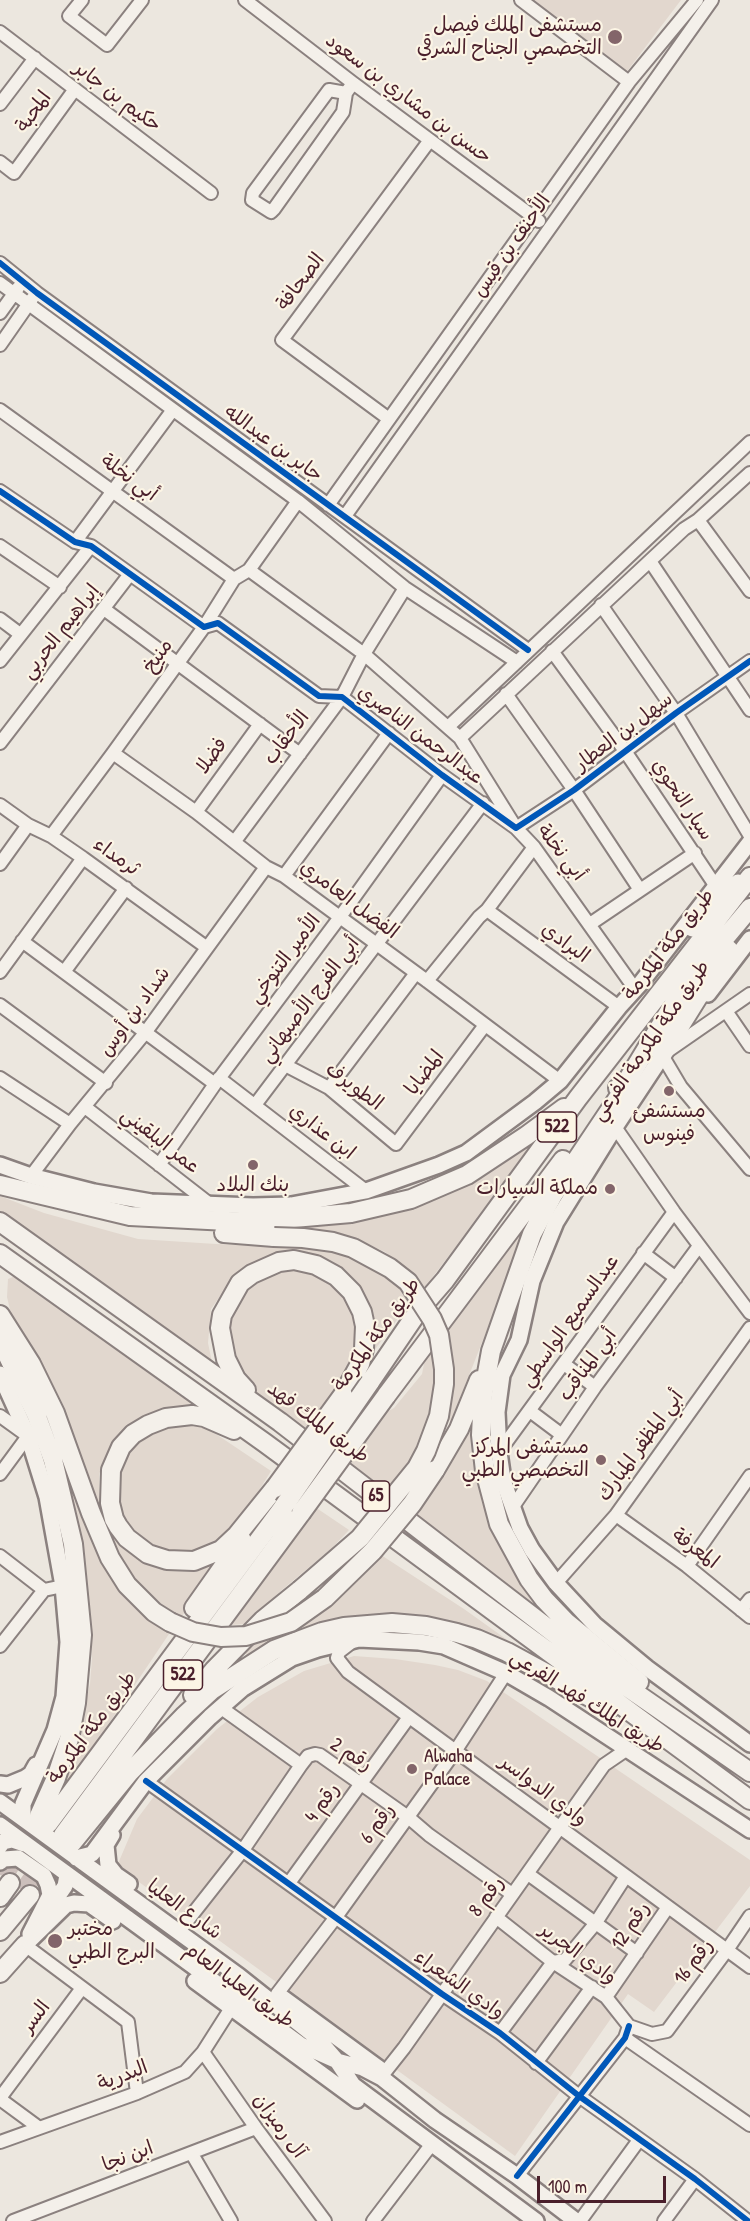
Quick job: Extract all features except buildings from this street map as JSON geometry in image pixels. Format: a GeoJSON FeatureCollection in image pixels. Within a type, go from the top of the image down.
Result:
{"type":"FeatureCollection","features":[{"type":"Feature","properties":{"kind":"highway","name":"طريق مكة المكرمة"},"geometry":{"type":"LineString","coordinates":[[54,1832],[292,1510],[370,1382],[419,1310],[445,1280],[578,1098],[750,877]]}},
{"type":"Feature","properties":{"kind":"highway","name":"طريق مكة المكرمة"},"geometry":{"type":"LineString","coordinates":[[54,1832],[121,1728],[292,1510],[386,1396],[616,1089],[627,1080],[675,1002],[750,908]]}},
{"type":"Feature","properties":{"kind":"highway"},"geometry":{"type":"LineString","coordinates":[[662,1055],[724,955],[750,918]]}},
{"type":"Feature","properties":{"kind":"highway"},"geometry":{"type":"LineString","coordinates":[[0,1315],[31,1364],[55,1413],[91,1513],[110,1558],[127,1585],[154,1612],[193,1632],[221,1636],[246,1636],[291,1622],[325,1598],[373,1551],[412,1504],[435,1470],[459,1429],[491,1352],[532,1234],[554,1195],[620,1095],[627,1080]]}},
{"type":"Feature","properties":{"kind":"highway"},"geometry":{"type":"LineString","coordinates":[[0,1187],[130,1216],[247,1222],[351,1213],[411,1199],[467,1175],[578,1098]]}},
{"type":"Feature","properties":{"kind":"highway"},"geometry":{"type":"LineString","coordinates":[[0,1187],[54,1209],[127,1227],[303,1238],[333,1242],[353,1248],[390,1268],[408,1282],[432,1318],[439,1335],[444,1369],[439,1416],[417,1468],[360,1538],[263,1620],[214,1670],[129,1773]]}},
{"type":"Feature","properties":{"kind":"highway","name":"طريق الملك فهد"},"geometry":{"type":"LineString","coordinates":[[0,1222],[280,1422],[598,1667],[750,1772]]}},
{"type":"Feature","properties":{"kind":"highway","name":"65"},"geometry":{"type":"LineString","coordinates":[[0,1254],[265,1443],[750,1800]]}},
{"type":"Feature","properties":{"kind":"highway"},"geometry":{"type":"LineString","coordinates":[[280,1422],[252,1397],[236,1378],[226,1359],[221,1336],[222,1315],[228,1301],[240,1283],[259,1270],[279,1262],[294,1260],[309,1263],[330,1271],[352,1292],[362,1312],[365,1342],[360,1364],[343,1395]]}},
{"type":"Feature","properties":{"kind":"highway"},"geometry":{"type":"LineString","coordinates":[[265,1443],[204,1417],[180,1416],[140,1429],[120,1447],[111,1470],[110,1503],[114,1519],[127,1539],[140,1550],[167,1560],[194,1562],[221,1550],[237,1535],[275,1488],[343,1395],[419,1310]]}},
{"type":"Feature","properties":{"kind":"highway"},"geometry":{"type":"LineString","coordinates":[[0,1340],[36,1414],[53,1460],[73,1544],[82,1635],[76,1703],[69,1739],[56,1778],[54,1832]]}},
{"type":"Feature","properties":{"kind":"highway"},"geometry":{"type":"LineString","coordinates":[[491,1352],[483,1395],[481,1435],[485,1471],[499,1524],[519,1563],[544,1599],[566,1622],[632,1676],[707,1743]]}},
{"type":"Feature","properties":{"kind":"highway"},"geometry":{"type":"LineString","coordinates":[[121,1728],[191,1613],[255,1522],[275,1488]]}},
{"type":"Feature","properties":{"kind":"highway"},"geometry":{"type":"LineString","coordinates":[[54,1832],[129,1773],[185,1714],[212,1690],[274,1650],[322,1632],[344,1627],[392,1623],[426,1626],[477,1639],[507,1652],[634,1721],[699,1762]]}},
{"type":"Feature","properties":{"kind":"highway"},"geometry":{"type":"LineString","coordinates":[[0,1923],[10,1884]]}},
{"type":"Feature","properties":{"kind":"highway"},"geometry":{"type":"LineString","coordinates":[[0,1931],[10,1884]]}},
{"type":"Feature","properties":{"kind":"highway"},"geometry":{"type":"LineString","coordinates":[[0,1973],[25,1945]]}},
{"type":"Feature","properties":{"kind":"main road","name":"طريق مكة المكرمة الفرعي"},"geometry":{"type":"LineString","coordinates":[[211,1205],[291,1206],[366,1191],[402,1180],[466,1153],[560,1081],[750,842]]}},
{"type":"Feature","properties":{"kind":"main road"},"geometry":{"type":"LineString","coordinates":[[637,987],[750,868]]}},
{"type":"Feature","properties":{"kind":"main road","name":"طريق مكة المكرمة الفرعي"},"geometry":{"type":"LineString","coordinates":[[512,1508],[503,1480],[499,1452],[497,1412],[502,1375],[519,1340],[532,1281],[556,1222],[662,1055],[750,939]]}},
{"type":"Feature","properties":{"kind":"main road"},"geometry":{"type":"LineString","coordinates":[[0,1165],[31,1176],[94,1192],[151,1202],[211,1205]]}},
{"type":"Feature","properties":{"kind":"main road"},"geometry":{"type":"LineString","coordinates":[[0,1374],[28,1436],[47,1497],[63,1586],[68,1642],[64,1697],[55,1730],[23,1804],[54,1832],[92,1854],[146,1781],[220,1707],[267,1672],[292,1658],[354,1640]]}},
{"type":"Feature","properties":{"kind":"main road"},"geometry":{"type":"LineString","coordinates":[[512,1508],[532,1550],[556,1583],[595,1625],[639,1661],[750,1743]]}},
{"type":"Feature","properties":{"kind":"main road","name":"طريق الملك فهد الفرعي"},"geometry":{"type":"LineString","coordinates":[[354,1640],[383,1639],[444,1646],[506,1673],[549,1698],[750,1830]]}},
{"type":"Feature","properties":{"kind":"main road"},"geometry":{"type":"LineString","coordinates":[[0,1784],[8,1785],[31,1774],[55,1730]]}},
{"type":"Feature","properties":{"kind":"main road","name":"شارع العليا"},"geometry":{"type":"LineString","coordinates":[[0,1802],[54,1832],[239,1976],[310,2032],[337,2061],[353,2085],[536,2221]]}},
{"type":"Feature","properties":{"kind":"main road"},"geometry":{"type":"LineString","coordinates":[[128,1805],[106,1845],[108,1865],[116,1875],[385,2072],[435,2120]]}},
{"type":"Feature","properties":{"kind":"main road","name":"شارع العليا"},"geometry":{"type":"LineString","coordinates":[[0,1825],[301,2045],[337,2061],[363,2068],[382,2078],[435,2120],[578,2221]]}},
{"type":"Feature","properties":{"kind":"main road"},"geometry":{"type":"LineString","coordinates":[[0,1846],[3,1842],[12,1840],[27,1845]]}},
{"type":"Feature","properties":{"kind":"main road"},"geometry":{"type":"LineString","coordinates":[[10,1884],[3,1859],[18,1858],[44,1876],[48,1885],[50,1895],[25,1945]]}},
{"type":"Feature","properties":{"kind":"main road"},"geometry":{"type":"LineString","coordinates":[[0,1979],[65,1886],[67,1875]]}},
{"type":"Feature","properties":{"kind":"main road","name":"طريق العليا العام"},"geometry":{"type":"LineString","coordinates":[[25,1945],[66,1905],[89,1904],[160,1953],[390,2125],[431,2145]]}},
{"type":"Feature","properties":{"kind":"street"},"geometry":{"type":"LineString","coordinates":[[82,0],[69,16],[107,45],[142,0]]}},
{"type":"Feature","properties":{"kind":"street","name":"حسن بن مشاري بن سعود"},"geometry":{"type":"LineString","coordinates":[[245,0],[349,88],[430,140],[548,229]]}},
{"type":"Feature","properties":{"kind":"street"},"geometry":{"type":"LineString","coordinates":[[521,0],[629,82]]}},
{"type":"Feature","properties":{"kind":"street","name":"الأحنف بن قيس"},"geometry":{"type":"LineString","coordinates":[[328,505],[629,82],[696,0]]}},
{"type":"Feature","properties":{"kind":"street","name":"الأحنف بن قيس"},"geometry":{"type":"LineString","coordinates":[[345,516],[712,0]]}},
{"type":"Feature","properties":{"kind":"street","name":"حكيم بن جابر"},"geometry":{"type":"LineString","coordinates":[[0,32],[211,193]]}},
{"type":"Feature","properties":{"kind":"street","name":"المحبة"},"geometry":{"type":"LineString","coordinates":[[0,104],[35,58]]}},
{"type":"Feature","properties":{"kind":"street"},"geometry":{"type":"LineString","coordinates":[[349,88],[343,112],[274,209],[271,212],[252,200],[253,193],[329,90],[349,88]]}},
{"type":"Feature","properties":{"kind":"street","name":"المحبة"},"geometry":{"type":"LineString","coordinates":[[0,162],[14,173],[75,89]]}},
{"type":"Feature","properties":{"kind":"street","name":"الصحافة"},"geometry":{"type":"LineString","coordinates":[[389,419],[282,340],[430,140]]}},
{"type":"Feature","properties":{"kind":"street","name":"جابر بن عبدالله"},"geometry":{"type":"LineString","coordinates":[[0,263],[36,293],[528,651]]}},
{"type":"Feature","properties":{"kind":"street"},"geometry":{"type":"LineString","coordinates":[[0,313],[22,282]]}},
{"type":"Feature","properties":{"kind":"street","name":"جابر بن عبدالله"},"geometry":{"type":"LineString","coordinates":[[0,283],[298,501],[405,588],[517,662]]}},
{"type":"Feature","properties":{"kind":"street"},"geometry":{"type":"LineString","coordinates":[[0,345],[36,293]]}},
{"type":"Feature","properties":{"kind":"street","name":"أبي نخلة"},"geometry":{"type":"LineString","coordinates":[[0,410],[234,579]]}},
{"type":"Feature","properties":{"kind":"street"},"geometry":{"type":"LineString","coordinates":[[75,542],[172,411]]}},
{"type":"Feature","properties":{"kind":"street"},"geometry":{"type":"LineString","coordinates":[[249,570],[364,654],[448,727],[750,442]]}},
{"type":"Feature","properties":{"kind":"street"},"geometry":{"type":"LineString","coordinates":[[460,738],[684,529],[749,477]]}},
{"type":"Feature","properties":{"kind":"street","name":"عبدالرحمن الناصري"},"geometry":{"type":"LineString","coordinates":[[0,491],[75,542],[91,546],[204,627],[218,623],[319,696],[342,697],[442,775],[516,828]]}},
{"type":"Feature","properties":{"kind":"street","name":"منيخ"},"geometry":{"type":"LineString","coordinates":[[51,836],[204,627],[234,579],[249,570],[298,501]]}},
{"type":"Feature","properties":{"kind":"street"},"geometry":{"type":"LineString","coordinates":[[698,520],[750,591]]}},
{"type":"Feature","properties":{"kind":"street"},"geometry":{"type":"LineString","coordinates":[[0,546],[60,587]]}},
{"type":"Feature","properties":{"kind":"street"},"geometry":{"type":"LineString","coordinates":[[0,661],[91,546]]}},
{"type":"Feature","properties":{"kind":"street"},"geometry":{"type":"LineString","coordinates":[[650,561],[750,710]]}},
{"type":"Feature","properties":{"kind":"street","name":"إبراهيم الحربي"},"geometry":{"type":"LineString","coordinates":[[0,743],[130,574]]}},
{"type":"Feature","properties":{"kind":"street","name":"الأحقاب"},"geometry":{"type":"LineString","coordinates":[[235,841],[342,697],[364,654],[405,588]]}},
{"type":"Feature","properties":{"kind":"street"},"geometry":{"type":"LineString","coordinates":[[601,605],[676,713],[750,836]]}},
{"type":"Feature","properties":{"kind":"street"},"geometry":{"type":"LineString","coordinates":[[104,609],[300,754]]}},
{"type":"Feature","properties":{"kind":"street"},"geometry":{"type":"LineString","coordinates":[[0,619],[20,633]]}},
{"type":"Feature","properties":{"kind":"street","name":"سيار النحوي"},"geometry":{"type":"LineString","coordinates":[[552,651],[625,751],[715,885]]}},
{"type":"Feature","properties":{"kind":"street","name":"سهل بن العطار"},"geometry":{"type":"LineString","coordinates":[[516,828],[574,790],[676,713],[750,661]]}},
{"type":"Feature","properties":{"kind":"street"},"geometry":{"type":"LineString","coordinates":[[506,694],[574,790],[640,890]]}},
{"type":"Feature","properties":{"kind":"street","name":"فضلا"},"geometry":{"type":"LineString","coordinates":[[196,812],[260,724]]}},
{"type":"Feature","properties":{"kind":"street","name":"أبي نخلة"},"geometry":{"type":"LineString","coordinates":[[448,727],[460,738],[516,828],[534,847],[637,987]]}},
{"type":"Feature","properties":{"kind":"street"},"geometry":{"type":"LineString","coordinates":[[284,876],[389,733]]}},
{"type":"Feature","properties":{"kind":"street","name":"الفضل العامري"},"geometry":{"type":"LineString","coordinates":[[113,753],[235,841],[266,867],[284,876],[340,917],[560,1081]]}},
{"type":"Feature","properties":{"kind":"street","name":"الأمير التنوخي"},"geometry":{"type":"LineString","coordinates":[[159,1165],[217,1081],[340,917],[442,775]]}},
{"type":"Feature","properties":{"kind":"street","name":"أبي الفرج الأصبهاني"},"geometry":{"type":"LineString","coordinates":[[255,1105],[483,803]]}},
{"type":"Feature","properties":{"kind":"street","name":"ثرمداء"},"geometry":{"type":"LineString","coordinates":[[0,805],[83,858],[206,947]]}},
{"type":"Feature","properties":{"kind":"street"},"geometry":{"type":"LineString","coordinates":[[0,864],[28,825]]}},
{"type":"Feature","properties":{"kind":"street"},"geometry":{"type":"LineString","coordinates":[[427,981],[479,917],[488,910],[534,847]]}},
{"type":"Feature","properties":{"kind":"street"},"geometry":{"type":"LineString","coordinates":[[590,924],[695,853]]}},
{"type":"Feature","properties":{"kind":"street"},"geometry":{"type":"LineString","coordinates":[[0,972],[83,858]]}},
{"type":"Feature","properties":{"kind":"street","name":"شداد بن أوس"},"geometry":{"type":"LineString","coordinates":[[31,1176],[70,1124],[146,1033],[266,867]]}},
{"type":"Feature","properties":{"kind":"street"},"geometry":{"type":"LineString","coordinates":[[64,972],[126,888]]}},
{"type":"Feature","properties":{"kind":"street","name":"البرادي"},"geometry":{"type":"LineString","coordinates":[[488,910],[619,1007]]}},
{"type":"Feature","properties":{"kind":"street","name":"ابن عذاري"},"geometry":{"type":"LineString","coordinates":[[22,941],[146,1033],[255,1105],[366,1191]]}},
{"type":"Feature","properties":{"kind":"street"},"geometry":{"type":"LineString","coordinates":[[329,1088],[416,973]]}},
{"type":"Feature","properties":{"kind":"street"},"geometry":{"type":"LineString","coordinates":[[750,994],[662,1055],[681,1087],[739,1153],[750,1169]]}},
{"type":"Feature","properties":{"kind":"street"},"geometry":{"type":"LineString","coordinates":[[0,1005],[106,1083]]}},
{"type":"Feature","properties":{"kind":"street"},"geometry":{"type":"LineString","coordinates":[[726,1011],[750,1046]]}},
{"type":"Feature","properties":{"kind":"street","name":"المضايا"},"geometry":{"type":"LineString","coordinates":[[396,1144],[485,1025]]}},
{"type":"Feature","properties":{"kind":"street","name":"الطويرف"},"geometry":{"type":"LineString","coordinates":[[285,1065],[329,1088],[396,1144]]}},
{"type":"Feature","properties":{"kind":"street"},"geometry":{"type":"LineString","coordinates":[[0,1078],[70,1124]]}},
{"type":"Feature","properties":{"kind":"street","name":"عمر البلقيني"},"geometry":{"type":"LineString","coordinates":[[85,1107],[211,1205]]}},
{"type":"Feature","properties":{"kind":"street"},"geometry":{"type":"LineString","coordinates":[[615,1127],[674,1212],[750,1313]]}},
{"type":"Feature","properties":{"kind":"street"},"geometry":{"type":"LineString","coordinates":[[739,1153],[750,1145]]}},
{"type":"Feature","properties":{"kind":"street","name":"عبدالسميع الواسطي"},"geometry":{"type":"LineString","coordinates":[[499,1452],[674,1212]]}},
{"type":"Feature","properties":{"kind":"street","name":"أبي المناقب"},"geometry":{"type":"LineString","coordinates":[[512,1508],[595,1388],[699,1246]]}},
{"type":"Feature","properties":{"kind":"street"},"geometry":{"type":"LineString","coordinates":[[643,1253],[676,1278]]}},
{"type":"Feature","properties":{"kind":"street","name":"أبي المظفر المبارك"},"geometry":{"type":"LineString","coordinates":[[556,1583],[616,1515],[750,1328]]}},
{"type":"Feature","properties":{"kind":"street"},"geometry":{"type":"LineString","coordinates":[[564,1364],[595,1388]]}},
{"type":"Feature","properties":{"kind":"street"},"geometry":{"type":"LineString","coordinates":[[530,1412],[562,1435]]}},
{"type":"Feature","properties":{"kind":"street"},"geometry":{"type":"LineString","coordinates":[[0,1416],[28,1436],[0,1474]]}},
{"type":"Feature","properties":{"kind":"street"},"geometry":{"type":"LineString","coordinates":[[687,1566],[750,1476]]}},
{"type":"Feature","properties":{"kind":"street","name":"المعرفة"},"geometry":{"type":"LineString","coordinates":[[616,1515],[687,1566],[746,1614]]}},
{"type":"Feature","properties":{"kind":"street"},"geometry":{"type":"LineString","coordinates":[[0,1556],[44,1590]]}},
{"type":"Feature","properties":{"kind":"street"},"geometry":{"type":"LineString","coordinates":[[0,1646],[44,1590],[63,1586]]}},
{"type":"Feature","properties":{"kind":"street"},"geometry":{"type":"LineString","coordinates":[[746,1614],[750,1599]]}},
{"type":"Feature","properties":{"kind":"street","name":"وادي الدواسر"},"geometry":{"type":"LineString","coordinates":[[354,1640],[339,1652],[337,1658],[348,1672],[750,1967]]}},
{"type":"Feature","properties":{"kind":"street","name":"رقم 6"},"geometry":{"type":"LineString","coordinates":[[277,1994],[336,1917],[456,1750],[506,1673]]}},
{"type":"Feature","properties":{"kind":"street"},"geometry":{"type":"LineString","coordinates":[[220,1707],[301,1765]]}},
{"type":"Feature","properties":{"kind":"street","name":"رقم 4"},"geometry":{"type":"LineString","coordinates":[[289,1883],[409,1717]]}},
{"type":"Feature","properties":{"kind":"street","name":"رقم 8"},"geometry":{"type":"LineString","coordinates":[[385,2072],[604,1765],[626,1750]]}},
{"type":"Feature","properties":{"kind":"street","name":"رقم 2"},"geometry":{"type":"LineString","coordinates":[[184,1925],[243,1850],[301,1765],[309,1756],[315,1754],[320,1755],[408,1817],[429,1835],[512,1894]]}},
{"type":"Feature","properties":{"kind":"street","name":"وادي الشعراء"},"geometry":{"type":"LineString","coordinates":[[146,1781],[442,1994],[500,2033],[579,2096],[748,2221]]}},
{"type":"Feature","properties":{"kind":"street"},"geometry":{"type":"LineString","coordinates":[[528,1874],[638,1953]]}},
{"type":"Feature","properties":{"kind":"street"},"geometry":{"type":"LineString","coordinates":[[500,2033],[553,1962],[565,1960],[626,1876]]}},
{"type":"Feature","properties":{"kind":"street","name":"رقم 12"},"geometry":{"type":"LineString","coordinates":[[606,1997],[668,1907]]}},
{"type":"Feature","properties":{"kind":"street","name":"رقم 16"},"geometry":{"type":"LineString","coordinates":[[627,2032],[652,2034],[667,2031],[750,1916]]}},
{"type":"Feature","properties":{"kind":"street","name":"وادي الجرير"},"geometry":{"type":"LineString","coordinates":[[496,1917],[553,1962],[606,1997],[627,2032],[750,2126]]}},
{"type":"Feature","properties":{"kind":"street"},"geometry":{"type":"LineString","coordinates":[[25,1945],[128,2022],[137,2093]]}},
{"type":"Feature","properties":{"kind":"street"},"geometry":{"type":"LineString","coordinates":[[536,2062],[592,1987]]}},
{"type":"Feature","properties":{"kind":"street","name":"السر"},"geometry":{"type":"LineString","coordinates":[[38,2127],[0,2098],[82,1988]]}},
{"type":"Feature","properties":{"kind":"street","name":"البدرية"},"geometry":{"type":"LineString","coordinates":[[0,2142],[137,2093],[185,2072],[203,2052],[231,2008]]}},
{"type":"Feature","properties":{"kind":"street"},"geometry":{"type":"LineString","coordinates":[[517,2176],[627,2032]]}},
{"type":"Feature","properties":{"kind":"street","name":"آل رميزان"},"geometry":{"type":"LineString","coordinates":[[203,2052],[256,2128],[326,2221]]}},
{"type":"Feature","properties":{"kind":"street","name":"ابن نجا"},"geometry":{"type":"LineString","coordinates":[[13,2221],[256,2128]]}},
{"type":"Feature","properties":{"kind":"street"},"geometry":{"type":"LineString","coordinates":[[578,2221],[639,2140]]}},
{"type":"Feature","properties":{"kind":"street"},"geometry":{"type":"LineString","coordinates":[[378,2219],[431,2145]]}},
{"type":"Feature","properties":{"kind":"street"},"geometry":{"type":"LineString","coordinates":[[192,2154],[227,2220]]}},
{"type":"Feature","properties":{"kind":"street"},"geometry":{"type":"LineString","coordinates":[[664,2221],[695,2180]]}},
{"type":"Feature","properties":{"kind":"shaded area","name":"مستشفى الملك فيصل التخصصي الجناح الشرقي"},"geometry":{"type":"Polygon","coordinates":[[[529,0],[681,0],[625,74],[529,0]]]}},
{"type":"Feature","properties":{"kind":"shaded area"},"geometry":{"type":"Polygon","coordinates":[[[537,1135],[513,1173],[424,1288],[405,1268],[385,1252],[355,1238],[306,1229],[284,1228],[290,1223],[361,1215],[537,1135]]]}},
{"type":"Feature","properties":{"kind":"shaded area"},"geometry":{"type":"Polygon","coordinates":[[[0,1196],[44,1213],[138,1239],[321,1248],[359,1256],[379,1267],[413,1298],[368,1359],[352,1280],[324,1258],[296,1251],[256,1262],[233,1278],[211,1309],[208,1343],[214,1372],[0,1215],[0,1196]]]}},
{"type":"Feature","properties":{"kind":"shaded area"},"geometry":{"type":"Polygon","coordinates":[[[525,1222],[526,1231],[451,1421],[447,1419],[453,1380],[452,1354],[447,1328],[525,1222]]]}},
{"type":"Feature","properties":{"kind":"shaded area"},"geometry":{"type":"Polygon","coordinates":[[[286,1270],[312,1273],[334,1286],[350,1306],[357,1330],[355,1356],[343,1379],[303,1432],[249,1392],[230,1365],[228,1314],[250,1284],[274,1272],[286,1270]]]}},
{"type":"Feature","properties":{"kind":"shaded area"},"geometry":{"type":"Polygon","coordinates":[[[15,1276],[200,1410],[132,1426],[112,1445],[99,1474],[99,1496],[108,1524],[125,1548],[140,1561],[171,1570],[219,1562],[182,1616],[153,1601],[123,1568],[33,1352],[11,1314],[7,1297],[8,1279],[15,1276]]]}},
{"type":"Feature","properties":{"kind":"shaded area"},"geometry":{"type":"Polygon","coordinates":[[[436,1346],[436,1406],[419,1449],[385,1499],[343,1463],[377,1417],[394,1408],[422,1374],[425,1359],[436,1346]]]}},
{"type":"Feature","properties":{"kind":"shaded area"},"geometry":{"type":"Polygon","coordinates":[[[472,1414],[473,1455],[482,1503],[491,1523],[558,1625],[409,1518],[472,1414]]]}},
{"type":"Feature","properties":{"kind":"shaded area"},"geometry":{"type":"Polygon","coordinates":[[[190,1424],[210,1430],[271,1471],[239,1523],[205,1552],[164,1556],[122,1528],[115,1467],[149,1429],[190,1424]]]}},
{"type":"Feature","properties":{"kind":"shaded area"},"geometry":{"type":"Polygon","coordinates":[[[54,1435],[103,1562],[127,1600],[151,1620],[171,1631],[45,1816],[73,1753],[90,1684],[92,1658],[90,1610],[75,1516],[54,1435]]]}},
{"type":"Feature","properties":{"kind":"shaded area"},"geometry":{"type":"Polygon","coordinates":[[[315,1507],[349,1530],[330,1550],[283,1589],[246,1624],[229,1625],[315,1507]]]}},
{"type":"Feature","properties":{"kind":"shaded area"},"geometry":{"type":"Polygon","coordinates":[[[378,1553],[464,1609],[519,1650],[433,1622],[249,1658],[243,1650],[378,1553]]]}},
{"type":"Feature","properties":{"kind":"shaded area"},"geometry":{"type":"Polygon","coordinates":[[[354,1656],[435,1665],[458,1670],[487,1681],[750,1860],[750,1886],[654,2012],[628,1994],[515,2156],[117,1866],[137,1819],[167,1779],[217,1729],[258,1697],[304,1671],[354,1656]]]}},
{"type":"Feature","properties":{"kind":"tunnel"},"geometry":{"type":"LineString","coordinates":[[4,1877],[39,1816]]}},
{"type":"Feature","properties":{"kind":"tunnel"},"geometry":{"type":"LineString","coordinates":[[23,1891],[63,1835]]}},
{"type":"Feature","properties":{"kind":"cycle path"},"geometry":{"type":"LineString","coordinates":[[0,263],[37,293],[528,650]]}},
{"type":"Feature","properties":{"kind":"cycle path"},"geometry":{"type":"LineString","coordinates":[[0,491],[75,542],[91,546],[204,627],[218,623],[319,696],[342,697],[442,775],[516,828],[574,790],[676,713],[750,661]]}},
{"type":"Feature","properties":{"kind":"cycle path"},"geometry":{"type":"LineString","coordinates":[[146,1781],[442,1994],[500,2033],[579,2096],[695,2179],[748,2221]]}},
{"type":"Feature","properties":{"kind":"cycle path"},"geometry":{"type":"LineString","coordinates":[[517,2176],[625,2038],[629,2026]]}},
{"type":"Feature","properties":{"kind":"place","name":"مستشفى الملك فيصل التخصصي الجناح الشرقي"},"geometry":{"type":"Point","coordinates":[615,37]}},
{"type":"Feature","properties":{"kind":"place","name":"مستشفئ فينوس"},"geometry":{"type":"Point","coordinates":[669,1091]}},
{"type":"Feature","properties":{"kind":"place","name":"بنك البلاد"},"geometry":{"type":"Point","coordinates":[253,1165]}},
{"type":"Feature","properties":{"kind":"place","name":"مملكة السيارات"},"geometry":{"type":"Point","coordinates":[610,1189]}},
{"type":"Feature","properties":{"kind":"place","name":"مستشفى المركز التخصصي الطبي"},"geometry":{"type":"Point","coordinates":[601,1460]}},
{"type":"Feature","properties":{"kind":"place","name":"Alwaha Palace"},"geometry":{"type":"Point","coordinates":[412,1769]}},
{"type":"Feature","properties":{"kind":"place","name":"مختبر البرج الطبي"},"geometry":{"type":"Point","coordinates":[55,1941]}}]}
